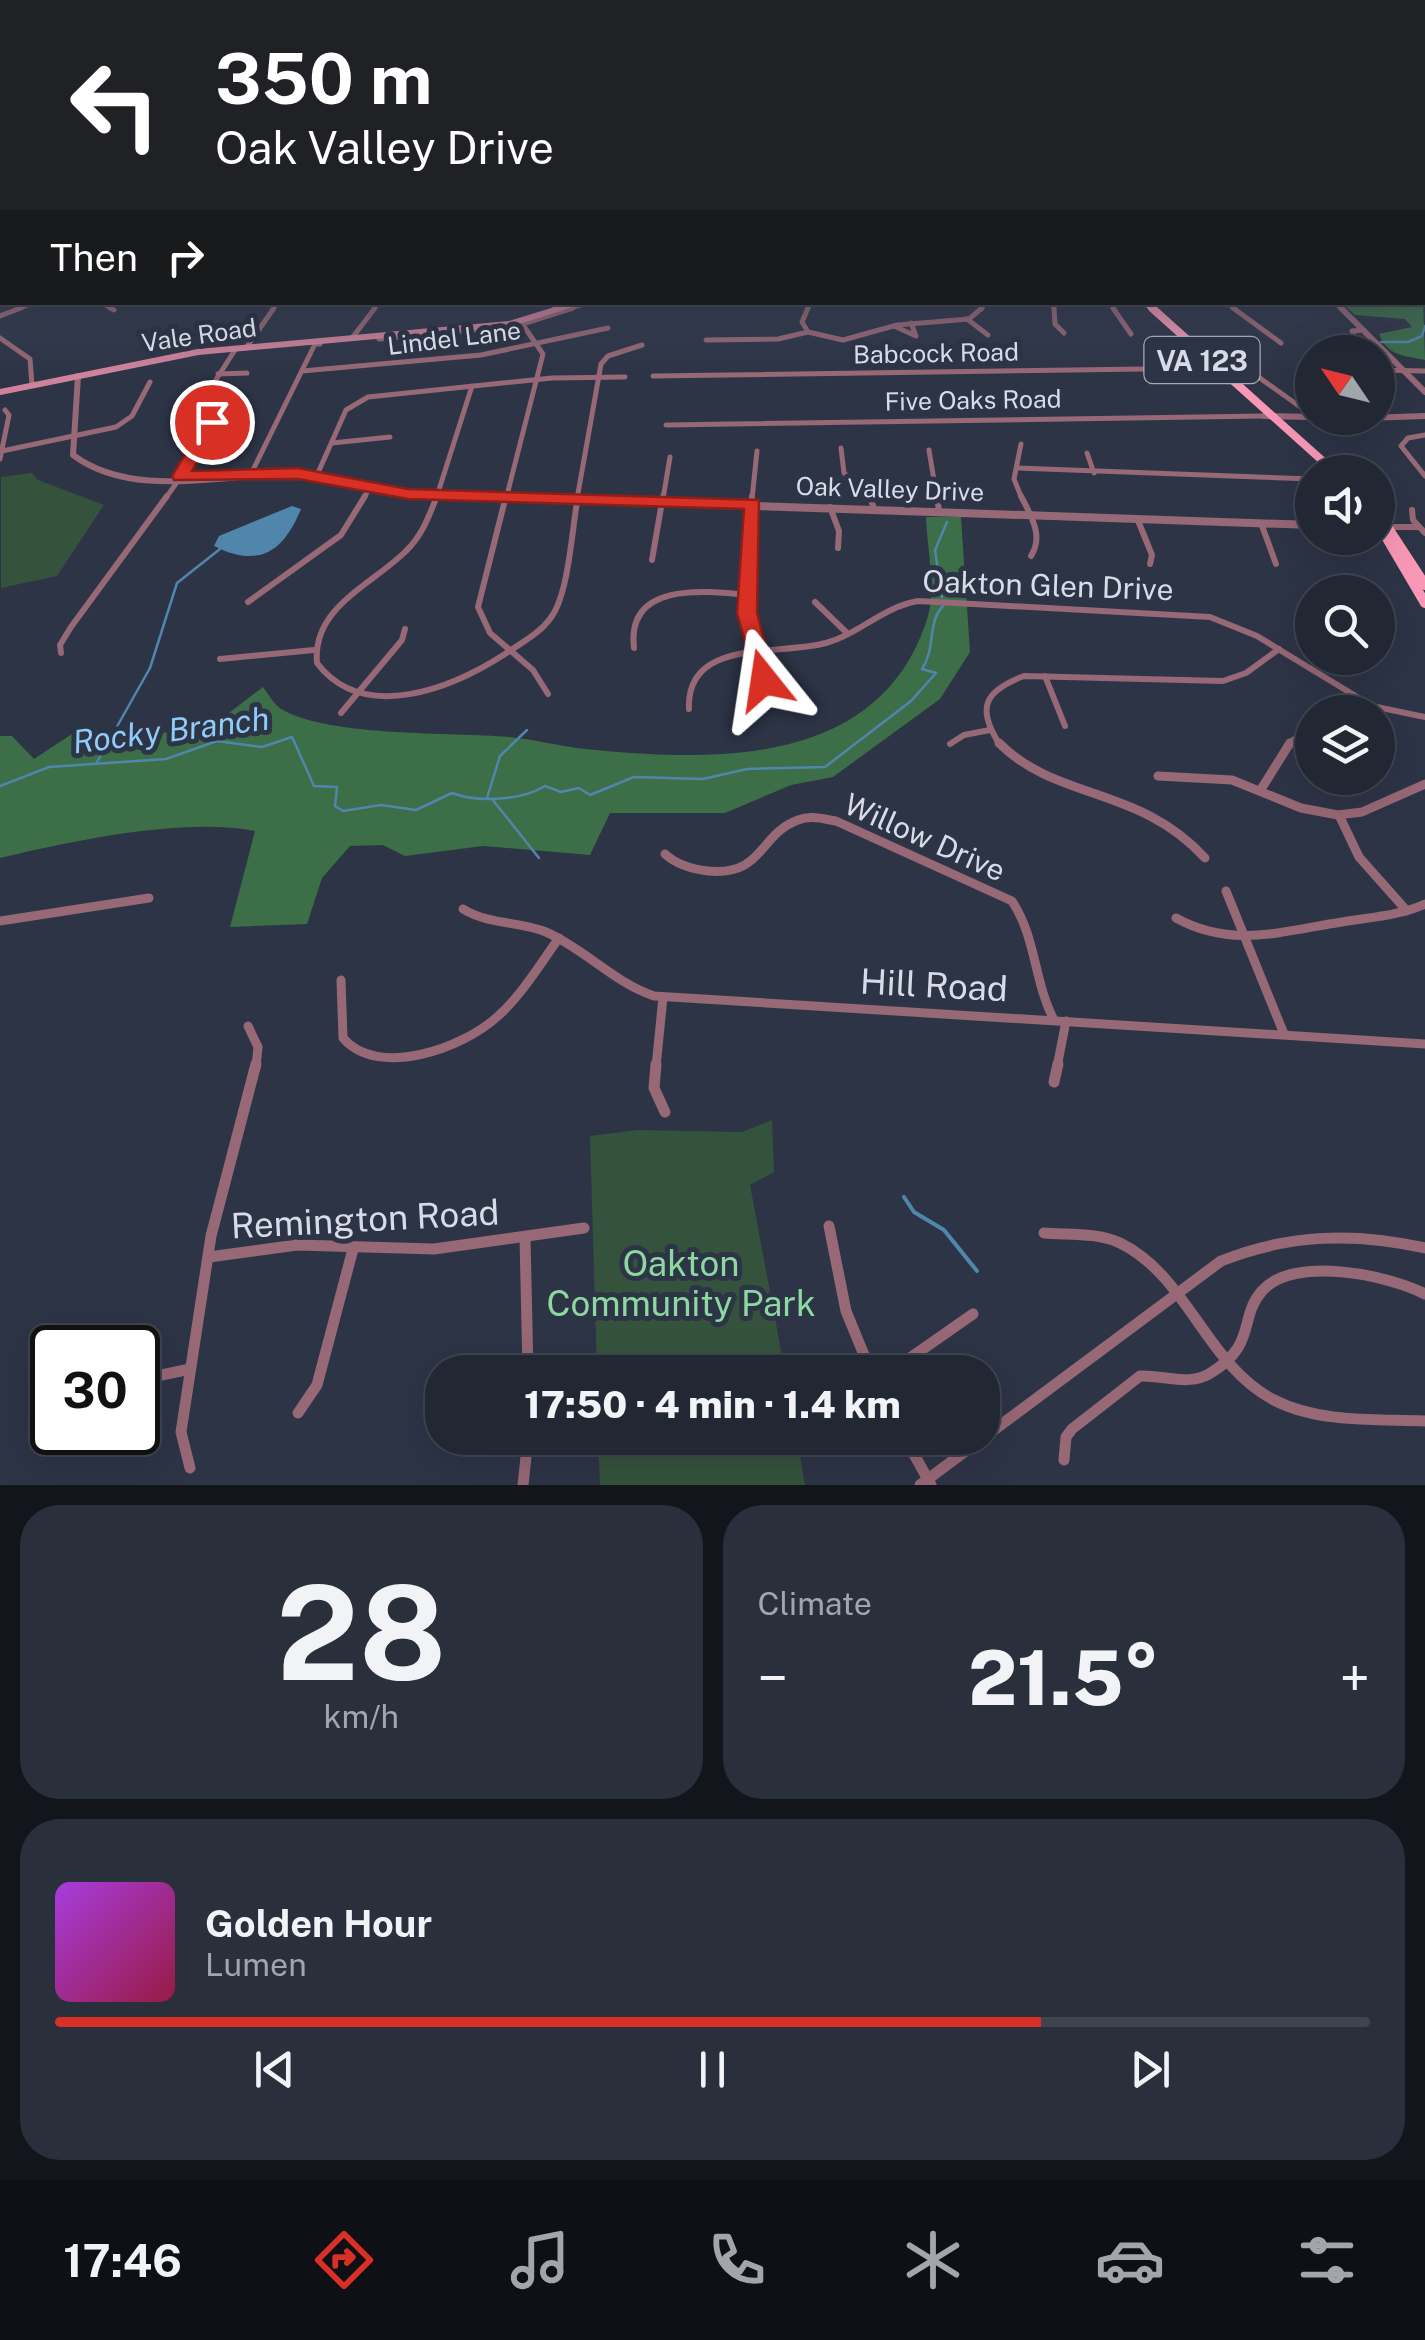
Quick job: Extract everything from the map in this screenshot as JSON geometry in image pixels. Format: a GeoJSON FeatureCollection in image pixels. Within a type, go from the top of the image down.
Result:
{"type":"FeatureCollection","features":[{"type":"Feature","properties":{"kind":"main road","name":"Vale Road"},"geometry":{"type":"LineString","coordinates":[[0,392],[187,353],[522,323],[573,305]]}},
{"type":"Feature","properties":{"kind":"main road","name":"VA 123"},"geometry":{"type":"LineString","coordinates":[[1140,305],[1308,455]]}},
{"type":"Feature","properties":{"kind":"main road","name":"VA 123"},"geometry":{"type":"LineString","coordinates":[[1267,416],[1314,455]]}},
{"type":"Feature","properties":{"kind":"main road"},"geometry":{"type":"LineString","coordinates":[[1395,545],[1425,585]]}},
{"type":"Feature","properties":{"kind":"main road"},"geometry":{"type":"LineString","coordinates":[[1395,550],[1425,602]]}},
{"type":"Feature","properties":{"kind":"street"},"geometry":{"type":"LineString","coordinates":[[0,316],[29,305]]}},
{"type":"Feature","properties":{"kind":"street"},"geometry":{"type":"LineString","coordinates":[[105,305],[114,310]]}},
{"type":"Feature","properties":{"kind":"street"},"geometry":{"type":"LineString","coordinates":[[246,348],[276,305]]}},
{"type":"Feature","properties":{"kind":"street"},"geometry":{"type":"LineString","coordinates":[[352,338],[378,305]]}},
{"type":"Feature","properties":{"kind":"street"},"geometry":{"type":"LineString","coordinates":[[250,474],[315,342],[522,323],[582,305]]}},
{"type":"Feature","properties":{"kind":"street"},"geometry":{"type":"LineString","coordinates":[[808,332],[802,322],[809,305]]}},
{"type":"Feature","properties":{"kind":"street"},"geometry":{"type":"LineString","coordinates":[[706,340],[778,339],[808,332],[843,340],[911,323],[967,319],[980,313],[984,305]]}},
{"type":"Feature","properties":{"kind":"street"},"geometry":{"type":"LineString","coordinates":[[1053,305],[1056,324],[1064,334]]}},
{"type":"Feature","properties":{"kind":"street"},"geometry":{"type":"LineString","coordinates":[[1111,305],[1131,334]]}},
{"type":"Feature","properties":{"kind":"street"},"geometry":{"type":"LineString","coordinates":[[1228,305],[1281,343]]}},
{"type":"Feature","properties":{"kind":"street"},"geometry":{"type":"LineString","coordinates":[[1339,305],[1425,392]]}},
{"type":"Feature","properties":{"kind":"street"},"geometry":{"type":"LineString","coordinates":[[967,319],[988,335]]}},
{"type":"Feature","properties":{"kind":"street"},"geometry":{"type":"LineString","coordinates":[[522,323],[544,352],[478,607],[484,627],[541,676],[548,694]]}},
{"type":"Feature","properties":{"kind":"street"},"geometry":{"type":"LineString","coordinates":[[894,326],[917,335],[911,323]]}},
{"type":"Feature","properties":{"kind":"street","name":"Lindel Lane"},"geometry":{"type":"LineString","coordinates":[[302,371],[481,355],[608,328]]}},
{"type":"Feature","properties":{"kind":"street"},"geometry":{"type":"LineString","coordinates":[[1354,335],[1352,330],[1364,330]]}},
{"type":"Feature","properties":{"kind":"street"},"geometry":{"type":"LineString","coordinates":[[0,338],[30,360],[32,385]]}},
{"type":"Feature","properties":{"kind":"street"},"geometry":{"type":"LineString","coordinates":[[472,386],[418,538],[329,616],[316,636],[314,650],[326,674],[361,690],[394,698],[437,694],[544,627],[557,610],[598,377],[606,358],[642,345]]}},
{"type":"Feature","properties":{"kind":"street"},"geometry":{"type":"LineString","coordinates":[[61,653],[60,646],[72,627],[180,476],[212,422],[209,393],[235,350]]}},
{"type":"Feature","properties":{"kind":"street","name":"Babcock Road"},"geometry":{"type":"LineString","coordinates":[[653,376],[1215,369]]}},
{"type":"Feature","properties":{"kind":"street"},"geometry":{"type":"LineString","coordinates":[[1395,371],[1425,371]]}},
{"type":"Feature","properties":{"kind":"street"},"geometry":{"type":"LineString","coordinates":[[1250,372],[1295,404]]}},
{"type":"Feature","properties":{"kind":"street"},"geometry":{"type":"LineString","coordinates":[[218,374],[247,373]]}},
{"type":"Feature","properties":{"kind":"street"},"geometry":{"type":"LineString","coordinates":[[72,438],[78,376]]}},
{"type":"Feature","properties":{"kind":"street"},"geometry":{"type":"LineString","coordinates":[[318,475],[346,410],[363,399],[537,379],[626,377]]}},
{"type":"Feature","properties":{"kind":"street"},"geometry":{"type":"LineString","coordinates":[[5,410],[1,455],[125,422],[150,382]]}},
{"type":"Feature","properties":{"kind":"street"},"geometry":{"type":"LineString","coordinates":[[1395,415],[1425,413]]}},
{"type":"Feature","properties":{"kind":"street"},"geometry":{"type":"LineString","coordinates":[[1395,415],[1425,413]]}},
{"type":"Feature","properties":{"kind":"street"},"geometry":{"type":"LineString","coordinates":[[1267,416],[1295,415]]}},
{"type":"Feature","properties":{"kind":"street","name":"Five Oaks Road"},"geometry":{"type":"LineString","coordinates":[[666,425],[1267,416]]}},
{"type":"Feature","properties":{"kind":"street"},"geometry":{"type":"LineString","coordinates":[[1425,435],[1408,438],[1401,446],[1425,476]]}},
{"type":"Feature","properties":{"kind":"street"},"geometry":{"type":"LineString","coordinates":[[332,443],[390,437]]}},
{"type":"Feature","properties":{"kind":"street","name":"Oak Valley Drive"},"geometry":{"type":"LineString","coordinates":[[72,438],[73,454],[92,469],[126,476],[318,475],[370,488],[435,495],[1295,524]]}},
{"type":"Feature","properties":{"kind":"street"},"geometry":{"type":"LineString","coordinates":[[1021,444],[1016,486],[1032,514],[1038,545],[1031,556]]}},
{"type":"Feature","properties":{"kind":"street"},"geometry":{"type":"LineString","coordinates":[[841,448],[844,474],[870,495],[874,508]]}},
{"type":"Feature","properties":{"kind":"street"},"geometry":{"type":"LineString","coordinates":[[929,450],[939,510]]}},
{"type":"Feature","properties":{"kind":"street"},"geometry":{"type":"LineString","coordinates":[[756,451],[748,618],[770,694],[784,704]]}},
{"type":"Feature","properties":{"kind":"street"},"geometry":{"type":"LineString","coordinates":[[1087,453],[1094,474]]}},
{"type":"Feature","properties":{"kind":"street"},"geometry":{"type":"LineString","coordinates":[[652,560],[670,457]]}},
{"type":"Feature","properties":{"kind":"street"},"geometry":{"type":"LineString","coordinates":[[1414,466],[1425,466]]}},
{"type":"Feature","properties":{"kind":"street"},"geometry":{"type":"LineString","coordinates":[[1017,468],[1094,474],[1198,473],[1295,478]]}},
{"type":"Feature","properties":{"kind":"street"},"geometry":{"type":"LineString","coordinates":[[248,602],[262,596],[341,535],[370,488]]}},
{"type":"Feature","properties":{"kind":"street"},"geometry":{"type":"LineString","coordinates":[[830,507],[839,531],[838,548]]}},
{"type":"Feature","properties":{"kind":"street"},"geometry":{"type":"LineString","coordinates":[[1412,510],[1422,530]]}},
{"type":"Feature","properties":{"kind":"street"},"geometry":{"type":"LineString","coordinates":[[1138,518],[1152,554],[1150,564]]}},
{"type":"Feature","properties":{"kind":"street"},"geometry":{"type":"LineString","coordinates":[[1261,523],[1276,564]]}},
{"type":"Feature","properties":{"kind":"street"},"geometry":{"type":"LineString","coordinates":[[1395,527],[1422,530]]}},
{"type":"Feature","properties":{"kind":"street"},"geometry":{"type":"LineString","coordinates":[[634,648],[632,640],[642,612],[662,596],[683,592],[748,594]]}},
{"type":"Feature","properties":{"kind":"street"},"geometry":{"type":"LineString","coordinates":[[815,602],[847,633]]}},
{"type":"Feature","properties":{"kind":"street","name":"Oakton Glen Drive"},"geometry":{"type":"LineString","coordinates":[[689,709],[687,697],[704,668],[726,657],[819,645],[898,605],[932,602],[1188,613],[1232,624],[1372,706],[1425,717]]}},
{"type":"Feature","properties":{"kind":"street"},"geometry":{"type":"LineString","coordinates":[[341,713],[402,640],[406,629]]}},
{"type":"Feature","properties":{"kind":"street"},"geometry":{"type":"LineString","coordinates":[[1205,858],[1168,823],[1140,807],[1024,765],[1004,750],[990,730],[985,708],[996,686],[1017,677],[1212,682],[1240,676],[1279,649]]}},
{"type":"Feature","properties":{"kind":"street"},"geometry":{"type":"LineString","coordinates":[[220,659],[314,650]]}},
{"type":"Feature","properties":{"kind":"street"},"geometry":{"type":"LineString","coordinates":[[1045,676],[1065,726]]}},
{"type":"Feature","properties":{"kind":"street"},"geometry":{"type":"LineString","coordinates":[[950,744],[990,730]]}},
{"type":"Feature","properties":{"kind":"street"},"geometry":{"type":"LineString","coordinates":[[1260,791],[1284,748],[1295,739]]}},
{"type":"Feature","properties":{"kind":"street"},"geometry":{"type":"LineString","coordinates":[[1158,776],[1220,776],[1306,811],[1339,815],[1377,807],[1407,788],[1425,784]]}},
{"type":"Feature","properties":{"kind":"street"},"geometry":{"type":"LineString","coordinates":[[1339,815],[1359,857],[1407,911]]}},
{"type":"Feature","properties":{"kind":"street","name":"Willow Drive"},"geometry":{"type":"LineString","coordinates":[[666,854],[681,866],[734,872],[755,863],[790,822],[823,817],[1012,901],[1024,920],[1038,990],[1060,1020]]}},
{"type":"Feature","properties":{"kind":"street"},"geometry":{"type":"LineString","coordinates":[[1226,891],[1284,1034]]}},
{"type":"Feature","properties":{"kind":"street"},"geometry":{"type":"LineString","coordinates":[[0,921],[149,898]]}},
{"type":"Feature","properties":{"kind":"street"},"geometry":{"type":"LineString","coordinates":[[1176,918],[1204,933],[1293,936],[1425,904]]}},
{"type":"Feature","properties":{"kind":"street","name":"Hill Road"},"geometry":{"type":"LineString","coordinates":[[463,908],[476,916],[516,922],[559,938],[623,986],[664,997],[1425,1044]]}},
{"type":"Feature","properties":{"kind":"street"},"geometry":{"type":"LineString","coordinates":[[341,980],[343,1038],[363,1056],[392,1058],[450,1046],[486,1028],[559,938]]}},
{"type":"Feature","properties":{"kind":"street"},"geometry":{"type":"LineString","coordinates":[[664,997],[654,1088],[664,1112]]}},
{"type":"Feature","properties":{"kind":"street"},"geometry":{"type":"LineString","coordinates":[[1054,1082],[1060,1020]]}},
{"type":"Feature","properties":{"kind":"street"},"geometry":{"type":"LineString","coordinates":[[190,1468],[181,1432],[224,1184],[255,1076],[258,1047],[248,1026]]}},
{"type":"Feature","properties":{"kind":"street"},"geometry":{"type":"LineString","coordinates":[[828,1226],[846,1311],[864,1355]]}},
{"type":"Feature","properties":{"kind":"street","name":"Remington Road"},"geometry":{"type":"LineString","coordinates":[[209,1257],[296,1246],[434,1249],[584,1228]]}},
{"type":"Feature","properties":{"kind":"street"},"geometry":{"type":"LineString","coordinates":[[1044,1233],[1122,1244],[1145,1260],[1225,1360],[1250,1385],[1293,1408],[1425,1422]]}},
{"type":"Feature","properties":{"kind":"street"},"geometry":{"type":"LineString","coordinates":[[912,1455],[926,1483],[1172,1294],[1221,1261],[1280,1241],[1347,1236],[1425,1248]]}},
{"type":"Feature","properties":{"kind":"street"},"geometry":{"type":"LineString","coordinates":[[525,1237],[528,1355]]}},
{"type":"Feature","properties":{"kind":"street"},"geometry":{"type":"LineString","coordinates":[[298,1413],[318,1386],[353,1249]]}},
{"type":"Feature","properties":{"kind":"street"},"geometry":{"type":"LineString","coordinates":[[1064,1460],[1066,1437],[1072,1429],[1140,1376],[1201,1378],[1225,1360],[1246,1338],[1259,1296],[1281,1276],[1303,1272],[1394,1279],[1425,1294]]}},
{"type":"Feature","properties":{"kind":"street"},"geometry":{"type":"LineString","coordinates":[[914,1355],[973,1314]]}},
{"type":"Feature","properties":{"kind":"street"},"geometry":{"type":"LineString","coordinates":[[160,1375],[190,1369]]}},
{"type":"Feature","properties":{"kind":"street"},"geometry":{"type":"LineString","coordinates":[[523,1485],[526,1455]]}},
{"type":"Feature","properties":{"kind":"green space"},"geometry":{"type":"Polygon","coordinates":[[[1344,305],[1423,305],[1425,360],[1395,352],[1395,335],[1379,334],[1412,327],[1405,319],[1355,315],[1344,305]]]}},
{"type":"Feature","properties":{"kind":"green space"},"geometry":{"type":"Polygon","coordinates":[[[32,473],[38,480],[104,505],[57,576],[1,588],[1,477],[32,473]]]}},
{"type":"Feature","properties":{"kind":"green space"},"geometry":{"type":"Polygon","coordinates":[[[926,517],[961,517],[970,652],[940,699],[833,777],[791,785],[725,813],[610,813],[590,855],[483,846],[405,856],[383,845],[350,846],[322,878],[307,924],[230,927],[255,831],[227,827],[162,829],[94,838],[0,858],[0,736],[12,736],[34,759],[81,728],[152,736],[225,716],[263,687],[283,710],[331,725],[509,737],[627,753],[733,753],[784,745],[831,730],[872,704],[905,667],[928,616],[931,580],[926,517]]]}},
{"type":"Feature","properties":{"kind":"green space","name":"Oakton Community Park"},"geometry":{"type":"Polygon","coordinates":[[[772,1120],[774,1172],[750,1185],[782,1355],[596,1355],[590,1136],[638,1130],[742,1132],[772,1120]]]}},
{"type":"Feature","properties":{"kind":"green space"},"geometry":{"type":"Polygon","coordinates":[[[599,1455],[800,1455],[805,1485],[600,1485],[599,1455]]]}},
{"type":"Feature","properties":{"kind":"water"},"geometry":{"type":"Polygon","coordinates":[[[292,506],[301,509],[294,524],[277,546],[267,552],[244,556],[214,546],[219,536],[292,506]]]}},
{"type":"Feature","properties":{"kind":"waterway"},"geometry":{"type":"LineString","coordinates":[[1395,342],[1422,336],[1425,326]]}},
{"type":"Feature","properties":{"kind":"waterway"},"geometry":{"type":"LineString","coordinates":[[942,597],[935,550],[947,522]]}},
{"type":"Feature","properties":{"kind":"waterway","name":"Rocky Branch"},"geometry":{"type":"LineString","coordinates":[[97,762],[150,668],[177,583],[220,549]]}},
{"type":"Feature","properties":{"kind":"waterway","name":"Rocky Branch"},"geometry":{"type":"LineString","coordinates":[[0,786],[49,767],[166,759],[217,741],[262,747],[292,737],[314,786],[337,787],[335,806],[343,811],[381,805],[416,810],[452,793],[500,799],[545,786],[561,792],[579,788],[590,795],[634,777],[703,779],[747,769],[825,767],[911,701],[936,673],[922,669],[935,620],[943,606]]}},
{"type":"Feature","properties":{"kind":"waterway"},"geometry":{"type":"LineString","coordinates":[[487,798],[500,756],[527,730]]}},
{"type":"Feature","properties":{"kind":"waterway"},"geometry":{"type":"LineString","coordinates":[[492,799],[539,858]]}},
{"type":"Feature","properties":{"kind":"waterway"},"geometry":{"type":"LineString","coordinates":[[904,1197],[914,1212],[944,1230],[977,1271]]}},
{"type":"Feature","properties":{"kind":"route"},"geometry":{"type":"LineString","coordinates":[[212,422],[180,476],[298,474],[326,476],[408,494],[753,504],[747,613],[764,680]]}}]}
